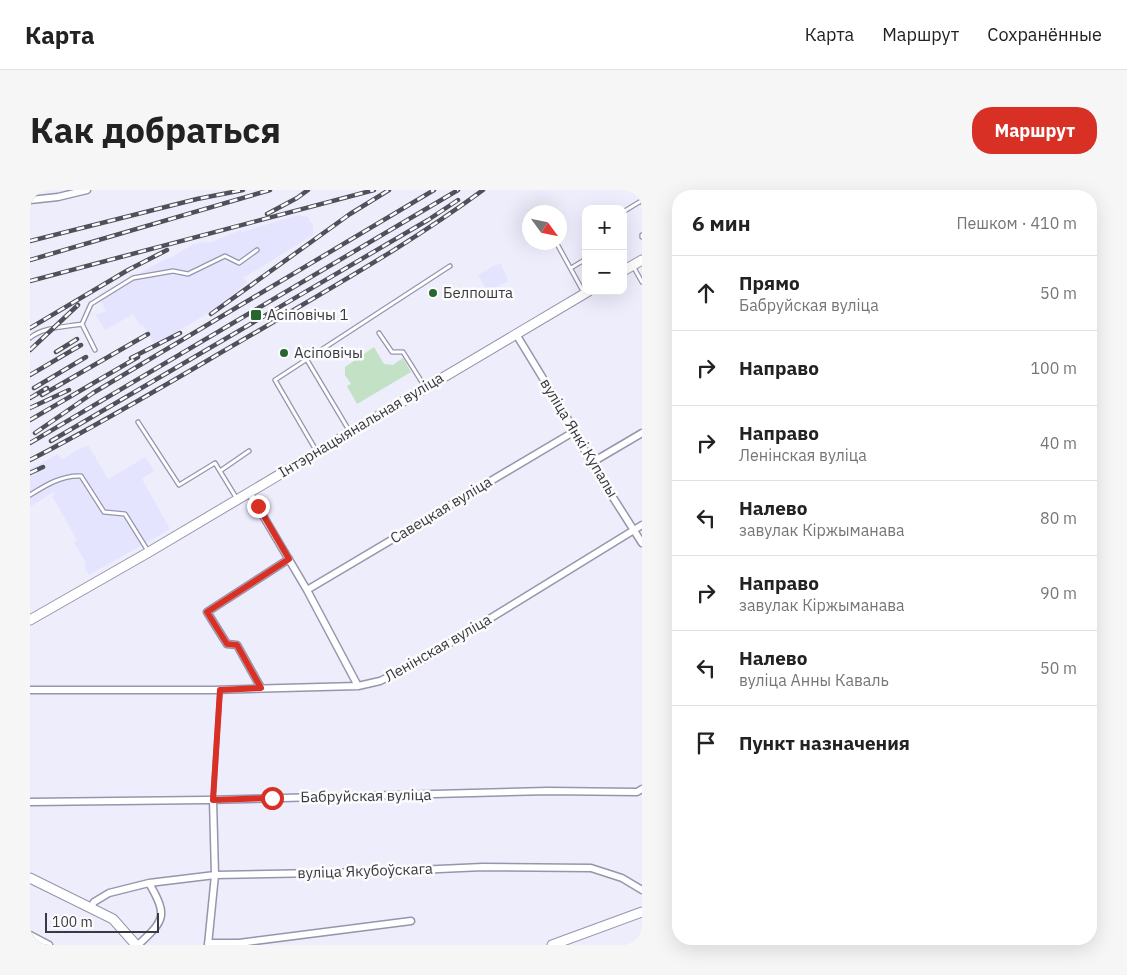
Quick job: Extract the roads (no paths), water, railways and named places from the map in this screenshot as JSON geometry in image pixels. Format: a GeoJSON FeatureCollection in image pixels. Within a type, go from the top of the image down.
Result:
{"type":"FeatureCollection","features":[{"type":"Feature","properties":{"kind":"street"},"geometry":{"type":"LineString","coordinates":[[30,200],[58,197],[87,190]]}},
{"type":"Feature","properties":{"kind":"street"},"geometry":{"type":"LineString","coordinates":[[627,269],[642,260]]}},
{"type":"Feature","properties":{"kind":"street","name":"Інтэрнацыянальная вуліца"},"geometry":{"type":"LineString","coordinates":[[30,620],[582,295]]}},
{"type":"Feature","properties":{"kind":"street","name":"вуліца Янкі Купалы"},"geometry":{"type":"LineString","coordinates":[[516,334],[575,431],[591,463],[642,543]]}},
{"type":"Feature","properties":{"kind":"street","name":"Савецкая вуліца"},"geometry":{"type":"LineString","coordinates":[[307,590],[575,431]]}},
{"type":"Feature","properties":{"kind":"street"},"geometry":{"type":"LineString","coordinates":[[591,463],[642,433]]}},
{"type":"Feature","properties":{"kind":"street"},"geometry":{"type":"LineString","coordinates":[[249,492],[307,590],[358,686]]}},
{"type":"Feature","properties":{"kind":"street","name":"Ленінская вуліца"},"geometry":{"type":"LineString","coordinates":[[30,690],[220,690],[358,686],[380,681],[416,664],[642,525]]}},
{"type":"Feature","properties":{"kind":"street"},"geometry":{"type":"LineString","coordinates":[[261,688],[237,645],[227,644],[207,612],[289,559]]}},
{"type":"Feature","properties":{"kind":"street","name":"Бабруйская вуліца"},"geometry":{"type":"LineString","coordinates":[[30,802],[213,800],[548,791],[637,792],[642,789]]}},
{"type":"Feature","properties":{"kind":"street"},"geometry":{"type":"LineString","coordinates":[[213,800],[215,875],[208,944],[239,943],[411,921]]}},
{"type":"Feature","properties":{"kind":"street","name":"вуліца Якубоўскага"},"geometry":{"type":"LineString","coordinates":[[91,907],[94,902],[109,893],[149,883],[215,875],[373,872],[483,867],[591,868],[622,878],[642,890]]}},
{"type":"Feature","properties":{"kind":"street"},"geometry":{"type":"LineString","coordinates":[[30,878],[113,919],[137,945],[157,926],[161,917],[161,905],[149,883]]}},
{"type":"Feature","properties":{"kind":"street"},"geometry":{"type":"LineString","coordinates":[[552,945],[642,912]]}},
{"type":"Feature","properties":{"kind":"street"},"geometry":{"type":"LineString","coordinates":[[30,935],[49,945]]}},
{"type":"Feature","properties":{"kind":"lane"},"geometry":{"type":"LineString","coordinates":[[627,210],[642,202]]}},
{"type":"Feature","properties":{"kind":"lane"},"geometry":{"type":"LineString","coordinates":[[82,324],[91,304],[134,278],[173,271],[188,274],[225,256],[239,263],[257,250]]}},
{"type":"Feature","properties":{"kind":"lane"},"geometry":{"type":"LineString","coordinates":[[561,250],[582,284]]}},
{"type":"Feature","properties":{"kind":"lane"},"geometry":{"type":"LineString","coordinates":[[571,268],[582,261]]}},
{"type":"Feature","properties":{"kind":"lane"},"geometry":{"type":"LineString","coordinates":[[633,265],[642,282]]}},
{"type":"Feature","properties":{"kind":"lane"},"geometry":{"type":"LineString","coordinates":[[317,452],[275,380],[450,266]]}},
{"type":"Feature","properties":{"kind":"lane"},"geometry":{"type":"LineString","coordinates":[[30,338],[34,334],[82,324]]}},
{"type":"Feature","properties":{"kind":"lane"},"geometry":{"type":"LineString","coordinates":[[82,324],[95,350]]}},
{"type":"Feature","properties":{"kind":"lane"},"geometry":{"type":"LineString","coordinates":[[380,333],[392,352],[403,352],[426,388]]}},
{"type":"Feature","properties":{"kind":"lane"},"geometry":{"type":"LineString","coordinates":[[306,360],[350,432]]}},
{"type":"Feature","properties":{"kind":"lane"},"geometry":{"type":"LineString","coordinates":[[138,422],[179,485],[215,463],[237,499]]}},
{"type":"Feature","properties":{"kind":"lane"},"geometry":{"type":"LineString","coordinates":[[220,470],[249,451]]}},
{"type":"Feature","properties":{"kind":"lane"},"geometry":{"type":"LineString","coordinates":[[30,495],[52,482],[71,476],[81,476],[104,512],[125,514],[148,552]]}},
{"type":"Feature","properties":{"kind":"lane"},"geometry":{"type":"LineString","coordinates":[[213,800],[220,690]]}},
{"type":"Feature","properties":{"kind":"railway"},"geometry":{"type":"LineString","coordinates":[[30,241],[197,199],[243,190]]}},
{"type":"Feature","properties":{"kind":"railway"},"geometry":{"type":"LineString","coordinates":[[30,260],[270,190]]}},
{"type":"Feature","properties":{"kind":"railway"},"geometry":{"type":"LineString","coordinates":[[267,214],[308,190]]}},
{"type":"Feature","properties":{"kind":"railway"},"geometry":{"type":"LineString","coordinates":[[30,281],[374,190]]}},
{"type":"Feature","properties":{"kind":"railway"},"geometry":{"type":"LineString","coordinates":[[211,314],[350,214],[389,190]]}},
{"type":"Feature","properties":{"kind":"railway"},"geometry":{"type":"LineString","coordinates":[[35,433],[93,393],[434,190]]}},
{"type":"Feature","properties":{"kind":"railway"},"geometry":{"type":"LineString","coordinates":[[30,443],[458,190]]}},
{"type":"Feature","properties":{"kind":"railway"},"geometry":{"type":"LineString","coordinates":[[30,460],[148,395],[348,278],[430,227],[483,190]]}},
{"type":"Feature","properties":{"kind":"railway"},"geometry":{"type":"LineString","coordinates":[[51,441],[428,220],[458,200]]}},
{"type":"Feature","properties":{"kind":"railway"},"geometry":{"type":"LineString","coordinates":[[30,328],[128,270],[167,250]]}},
{"type":"Feature","properties":{"kind":"railway"},"geometry":{"type":"LineString","coordinates":[[30,350],[78,305]]}},
{"type":"Feature","properties":{"kind":"railway"},"geometry":{"type":"LineString","coordinates":[[131,358],[180,333]]}},
{"type":"Feature","properties":{"kind":"railway"},"geometry":{"type":"LineString","coordinates":[[42,395],[148,334]]}},
{"type":"Feature","properties":{"kind":"railway"},"geometry":{"type":"LineString","coordinates":[[56,352],[77,339]]}},
{"type":"Feature","properties":{"kind":"railway"},"geometry":{"type":"LineString","coordinates":[[30,375],[81,345]]}},
{"type":"Feature","properties":{"kind":"railway"},"geometry":{"type":"LineString","coordinates":[[34,388],[86,357]]}},
{"type":"Feature","properties":{"kind":"railway"},"geometry":{"type":"LineString","coordinates":[[30,420],[138,357]]}},
{"type":"Feature","properties":{"kind":"railway"},"geometry":{"type":"LineString","coordinates":[[30,398],[47,388]]}},
{"type":"Feature","properties":{"kind":"railway"},"geometry":{"type":"LineString","coordinates":[[30,408],[69,390]]}},
{"type":"Feature","properties":{"kind":"railway"},"geometry":{"type":"LineString","coordinates":[[30,473],[43,467]]}},
{"type":"Feature","properties":{"kind":"place","name":"Белпошта"},"geometry":{"type":"Point","coordinates":[433,293]}},
{"type":"Feature","properties":{"kind":"place","name":"Асіповічы 1"},"geometry":{"type":"Point","coordinates":[256,315]}},
{"type":"Feature","properties":{"kind":"place","name":"Асіповічы"},"geometry":{"type":"Point","coordinates":[284,353]}}]}
